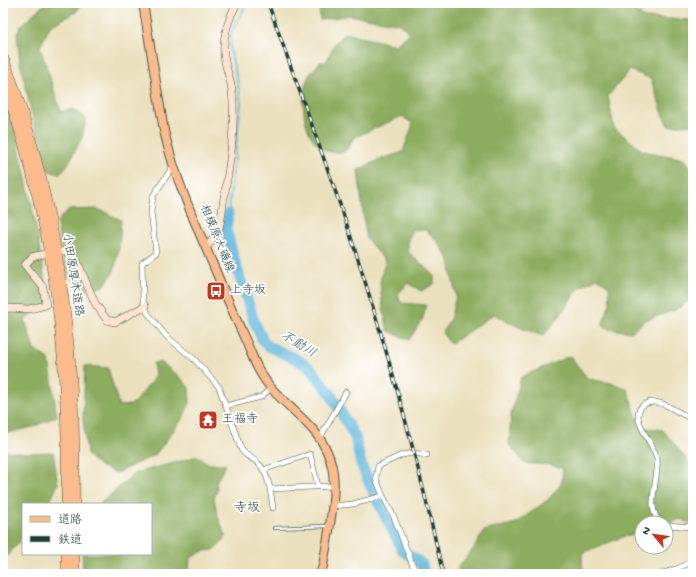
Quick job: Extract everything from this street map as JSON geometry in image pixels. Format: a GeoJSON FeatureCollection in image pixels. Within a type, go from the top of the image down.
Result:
{"type":"FeatureCollection","features":[{"type":"Feature","properties":{"kind":"highway","name":"小田原厚木道路"},"geometry":{"type":"LineString","coordinates":[[3,56],[16,89],[36,157],[61,271],[67,313],[73,389],[75,503]]}},
{"type":"Feature","properties":{"kind":"highway","name":"小田原厚木道路"},"geometry":{"type":"LineString","coordinates":[[3,81],[28,158],[52,272],[62,355],[65,398],[66,503]]}},
{"type":"Feature","properties":{"kind":"highway"},"geometry":{"type":"LineString","coordinates":[[66,555],[66,574]]}},
{"type":"Feature","properties":{"kind":"highway"},"geometry":{"type":"LineString","coordinates":[[74,574],[75,555]]}},
{"type":"Feature","properties":{"kind":"main road","name":"相模原大磯線"},"geometry":{"type":"LineString","coordinates":[[143,3],[164,131],[174,165],[206,248],[260,373],[271,388],[310,425],[320,438],[333,467],[332,506],[320,574]]}},
{"type":"Feature","properties":{"kind":"street"},"geometry":{"type":"LineString","coordinates":[[206,248],[214,239],[219,227],[228,176],[233,125],[233,105],[232,89],[225,60],[224,47],[228,22],[237,3]]}},
{"type":"Feature","properties":{"kind":"street"},"geometry":{"type":"LineString","coordinates":[[174,165],[153,196],[151,212],[156,253],[142,263],[143,300],[147,312],[166,336],[194,359],[219,387],[241,449],[246,456],[258,463],[263,470],[269,484],[273,508]]}},
{"type":"Feature","properties":{"kind":"street"},"geometry":{"type":"LineString","coordinates":[[63,251],[73,252],[94,302],[107,320],[115,322],[145,306]]}},
{"type":"Feature","properties":{"kind":"street"},"geometry":{"type":"LineString","coordinates":[[3,311],[6,308],[29,309],[46,305],[43,287],[25,265],[32,257],[44,254]]}},
{"type":"Feature","properties":{"kind":"street"},"geometry":{"type":"LineString","coordinates":[[226,406],[261,397],[271,388]]}},
{"type":"Feature","properties":{"kind":"street"},"geometry":{"type":"LineString","coordinates":[[320,438],[346,392]]}},
{"type":"Feature","properties":{"kind":"street"},"geometry":{"type":"LineString","coordinates":[[655,515],[652,508],[657,460],[655,452],[639,422],[638,415],[640,409],[644,405],[656,402],[693,419]]}},
{"type":"Feature","properties":{"kind":"street"},"geometry":{"type":"LineString","coordinates":[[416,574],[394,517],[376,479],[378,466],[402,455],[412,453],[427,455]]}},
{"type":"Feature","properties":{"kind":"street"},"geometry":{"type":"LineString","coordinates":[[263,470],[310,454],[318,486]]}},
{"type":"Feature","properties":{"kind":"street"},"geometry":{"type":"LineString","coordinates":[[270,489],[333,486]]}},
{"type":"Feature","properties":{"kind":"street"},"geometry":{"type":"LineString","coordinates":[[332,506],[353,504],[383,496]]}},
{"type":"Feature","properties":{"kind":"street"},"geometry":{"type":"LineString","coordinates":[[674,526],[693,527]]}},
{"type":"Feature","properties":{"kind":"street"},"geometry":{"type":"LineString","coordinates":[[661,574],[693,560]]}},
{"type":"Feature","properties":{"kind":"lane"},"geometry":{"type":"LineString","coordinates":[[274,528],[329,526]]}},
{"type":"Feature","properties":{"kind":"green space"},"geometry":{"type":"Polygon","coordinates":[[[46,3],[82,3],[76,12],[50,26],[40,47],[61,112],[75,110],[86,119],[82,138],[68,164],[60,174],[49,171],[43,163],[20,63],[17,34],[21,26],[46,3]]]}},
{"type":"Feature","properties":{"kind":"green space"},"geometry":{"type":"Polygon","coordinates":[[[317,3],[627,3],[644,18],[693,20],[693,124],[668,126],[651,79],[630,70],[608,96],[614,128],[643,151],[685,159],[693,170],[693,298],[675,310],[646,320],[631,332],[609,329],[602,325],[610,303],[609,286],[597,278],[578,289],[559,317],[543,336],[521,328],[494,314],[450,344],[442,332],[450,320],[456,296],[448,257],[437,241],[426,230],[414,229],[408,239],[408,252],[434,275],[434,284],[421,291],[408,283],[398,294],[401,303],[426,305],[423,318],[409,340],[388,331],[382,302],[380,282],[385,261],[366,238],[358,170],[378,160],[403,152],[413,124],[402,116],[353,138],[349,147],[344,152],[331,152],[322,148],[315,142],[310,134],[306,124],[303,102],[307,80],[310,74],[320,62],[326,62],[335,43],[344,33],[396,45],[409,33],[401,24],[350,15],[320,20],[317,3]]]}},
{"type":"Feature","properties":{"kind":"green space"},"geometry":{"type":"Polygon","coordinates":[[[3,94],[15,129],[32,206],[49,303],[25,320],[34,350],[49,359],[57,416],[33,427],[7,433],[3,437],[3,94]]]}},
{"type":"Feature","properties":{"kind":"green space"},"geometry":{"type":"Polygon","coordinates":[[[98,209],[121,220],[119,248],[114,271],[104,286],[94,289],[82,288],[74,283],[65,265],[57,223],[68,210],[98,209]]]}},
{"type":"Feature","properties":{"kind":"green space"},"geometry":{"type":"Polygon","coordinates":[[[570,356],[588,379],[611,383],[627,388],[640,427],[663,430],[693,467],[693,524],[680,519],[674,521],[674,515],[634,515],[634,534],[582,553],[583,574],[458,574],[458,567],[474,548],[484,531],[516,523],[549,499],[561,484],[563,469],[551,465],[524,463],[509,444],[511,414],[521,377],[570,356]]]}},
{"type":"Feature","properties":{"kind":"green space"},"geometry":{"type":"Polygon","coordinates":[[[161,362],[183,380],[189,388],[190,402],[183,418],[155,455],[116,473],[100,466],[87,455],[83,418],[85,366],[108,368],[119,406],[131,405],[138,398],[155,375],[153,363],[161,362]]]}},
{"type":"Feature","properties":{"kind":"green space"},"geometry":{"type":"Polygon","coordinates":[[[3,449],[5,451],[27,453],[53,452],[58,484],[49,503],[22,503],[22,538],[3,561],[3,449]]]}},
{"type":"Feature","properties":{"kind":"green space"},"geometry":{"type":"Polygon","coordinates":[[[197,456],[209,464],[226,464],[216,482],[217,489],[214,498],[218,517],[226,537],[214,550],[203,551],[191,558],[189,566],[192,574],[83,574],[82,555],[152,555],[152,503],[101,503],[135,473],[197,456]]]}},
{"type":"Feature","properties":{"kind":"waterway","name":"不動川"},"geometry":{"type":"LineString","coordinates":[[228,214],[241,103],[230,49],[232,31],[247,3]]}},
{"type":"Feature","properties":{"kind":"waterway","name":"不動川"},"geometry":{"type":"LineString","coordinates":[[228,214],[226,229],[236,266],[254,321],[263,341],[268,346],[296,359],[311,369],[330,393],[355,437],[361,464],[376,498],[403,551],[422,564],[424,574]]}},
{"type":"Feature","properties":{"kind":"railway"},"geometry":{"type":"LineString","coordinates":[[268,3],[346,222],[374,309],[411,441],[443,574]]}},
{"type":"Feature","properties":{"kind":"place","name":"上寺坂"},"geometry":{"type":"Point","coordinates":[216,291]}},
{"type":"Feature","properties":{"kind":"place","name":"王福寺"},"geometry":{"type":"Point","coordinates":[208,420]}},
{"type":"Feature","properties":{"kind":"district","name":"寺坂"},"geometry":{"type":"Point","coordinates":[247,508]}}]}
